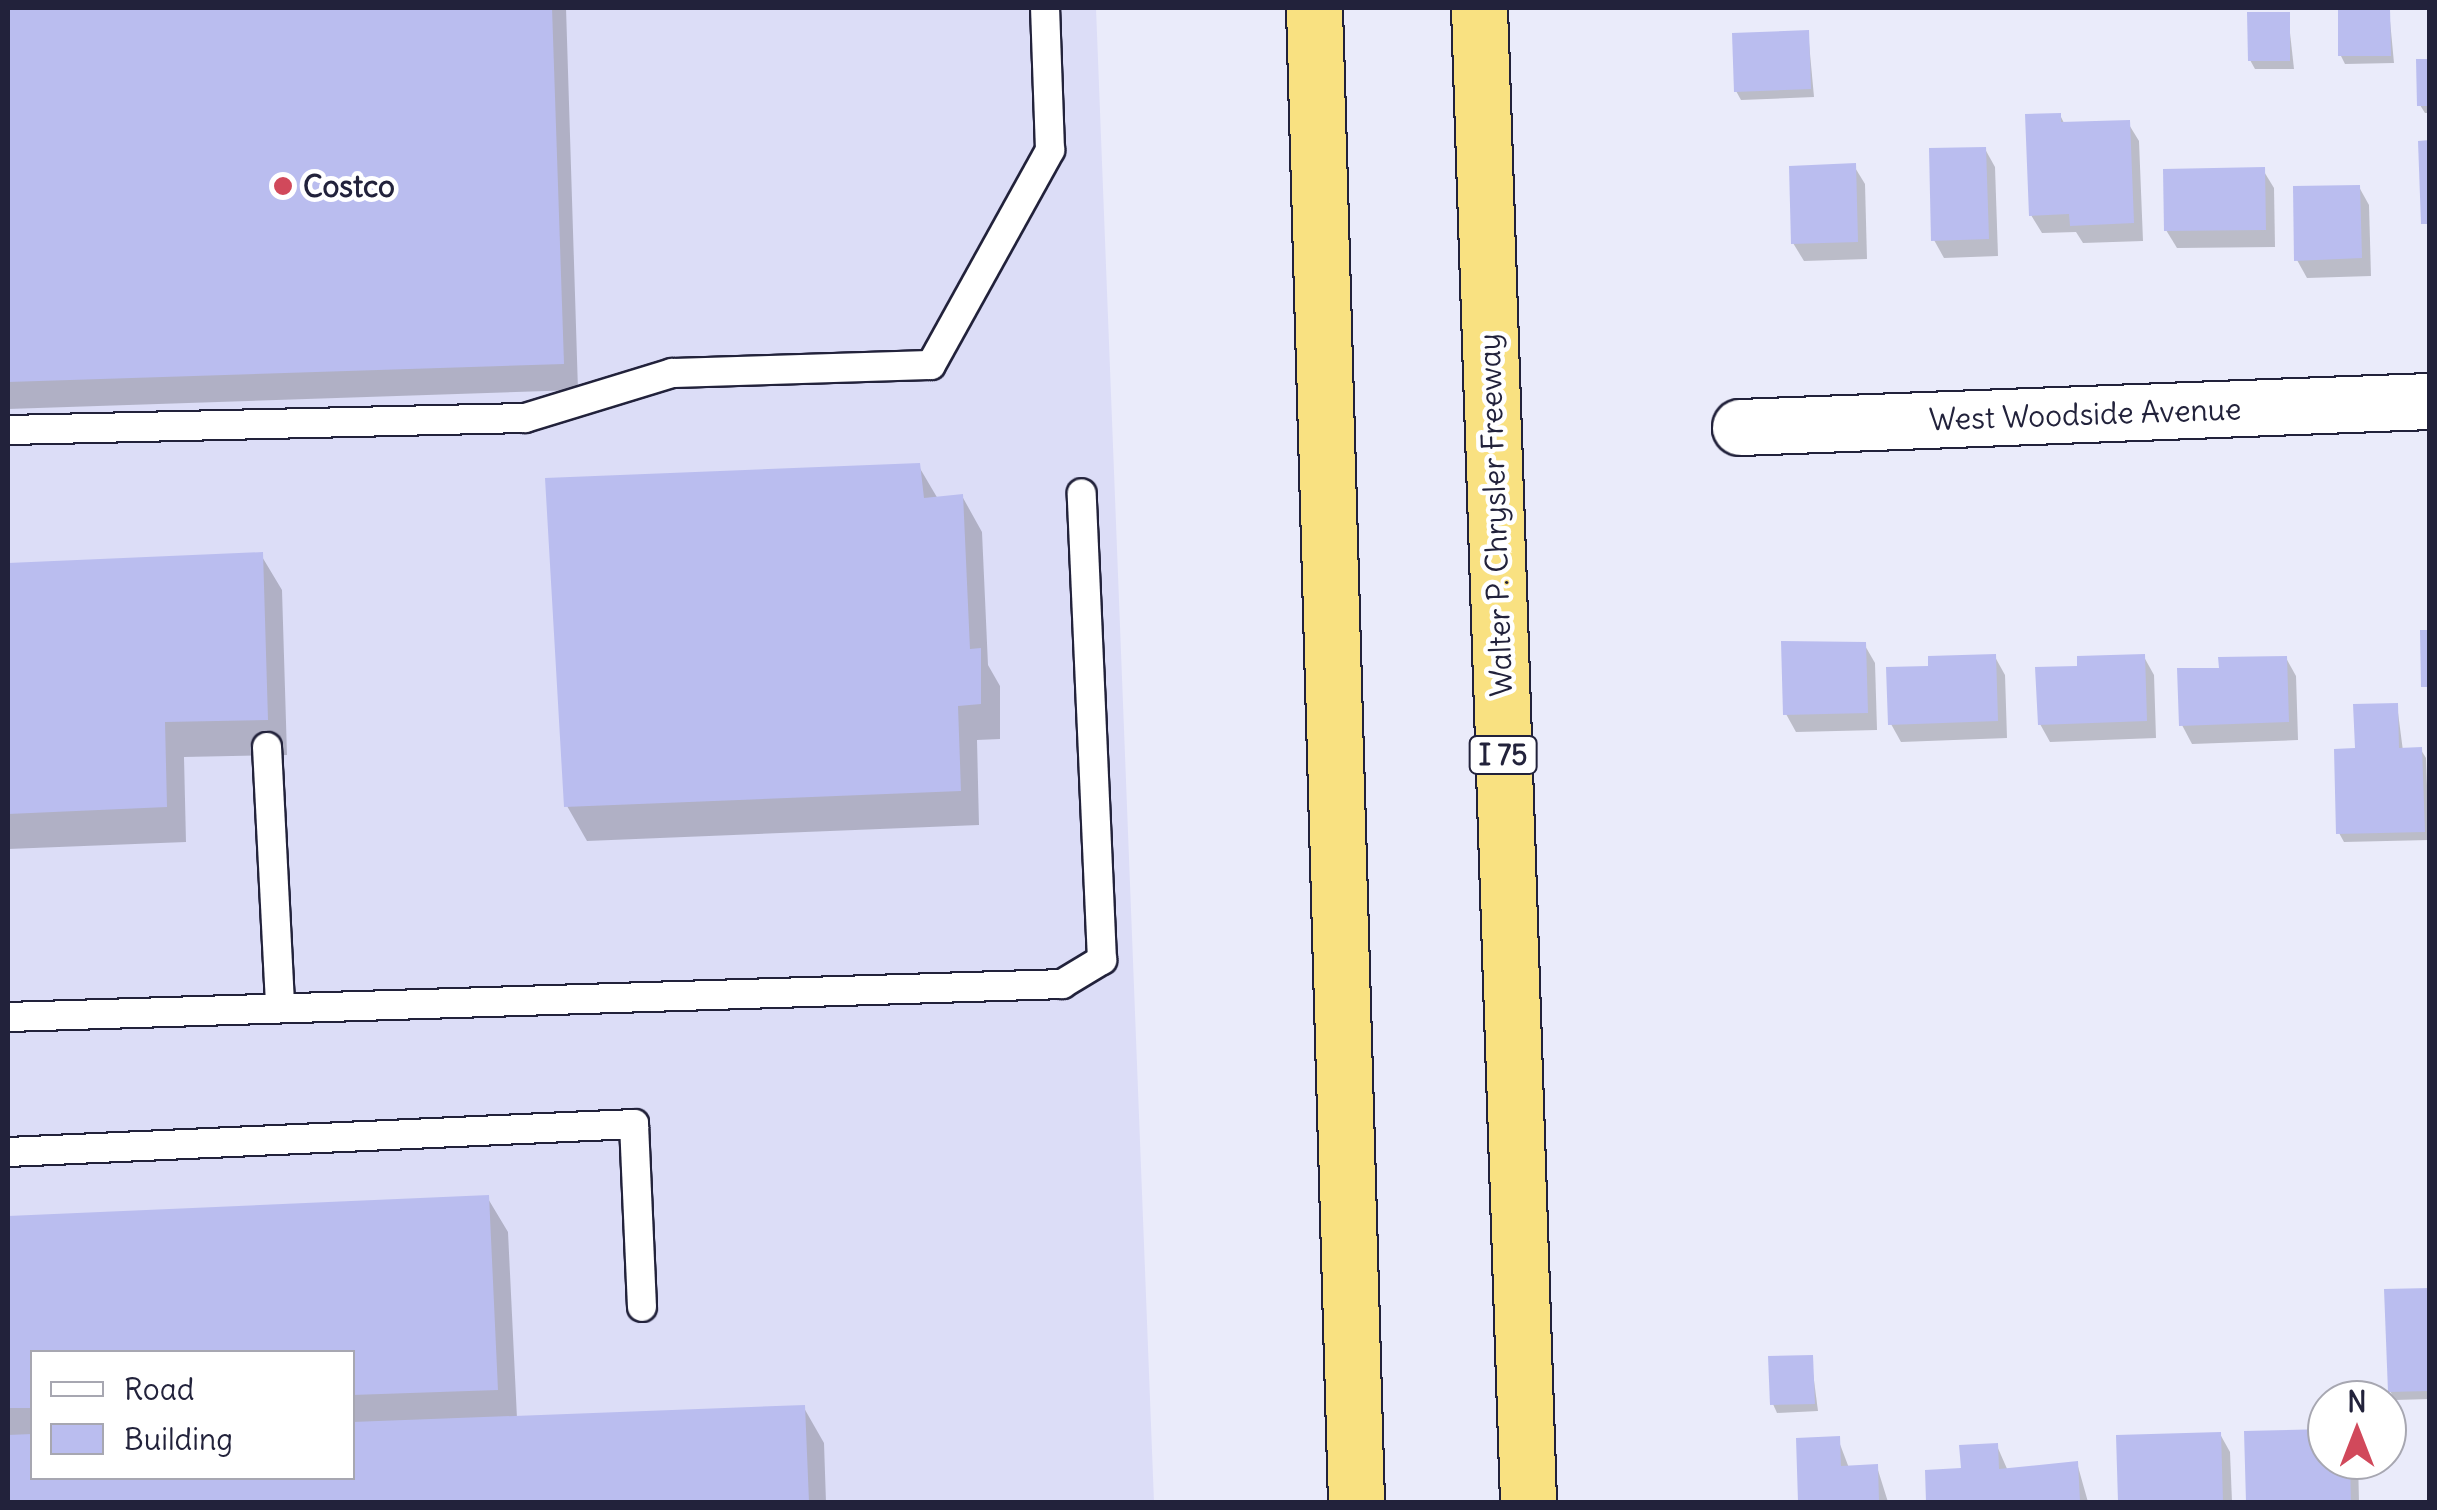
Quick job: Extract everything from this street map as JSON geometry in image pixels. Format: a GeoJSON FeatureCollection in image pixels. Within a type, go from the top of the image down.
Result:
{"type":"FeatureCollection","features":[{"type":"Feature","properties":{"kind":"highway"},"geometry":{"type":"LineString","coordinates":[[1314,8],[1356,1502]]}},
{"type":"Feature","properties":{"kind":"highway","name":"Walter P. Chrysler Freeway"},"geometry":{"type":"LineString","coordinates":[[1478,8],[1528,1502]]}},
{"type":"Feature","properties":{"kind":"street","name":"West Woodside Avenue"},"geometry":{"type":"LineString","coordinates":[[1740,427],[2430,401]]}},
{"type":"Feature","properties":{"kind":"lane"},"geometry":{"type":"LineString","coordinates":[[8,430],[524,418],[672,373],[931,366],[1050,150],[1045,8]]}},
{"type":"Feature","properties":{"kind":"lane"},"geometry":{"type":"LineString","coordinates":[[8,1017],[1062,984],[1102,960],[1082,493]]}},
{"type":"Feature","properties":{"kind":"lane"},"geometry":{"type":"LineString","coordinates":[[267,747],[280,1007]]}},
{"type":"Feature","properties":{"kind":"lane"},"geometry":{"type":"LineString","coordinates":[[8,1152],[634,1124],[642,1307]]}},
{"type":"Feature","properties":{"kind":"shaded area"},"geometry":{"type":"Polygon","coordinates":[[[8,8],[1096,8],[1154,1502],[8,1502],[8,8]]]}},
{"type":"Feature","properties":{"kind":"building","name":"Costco"},"geometry":{"type":"Polygon","coordinates":[[[8,8],[552,8],[564,364],[8,382],[8,8]]]}},
{"type":"Feature","properties":{"kind":"building"},"geometry":{"type":"Polygon","coordinates":[[[2338,8],[2390,8],[2391,56],[2338,56],[2338,8]]]}},
{"type":"Feature","properties":{"kind":"building"},"geometry":{"type":"Polygon","coordinates":[[[2247,12],[2290,12],[2290,61],[2248,61],[2247,12]]]}},
{"type":"Feature","properties":{"kind":"building"},"geometry":{"type":"Polygon","coordinates":[[[1809,30],[1811,89],[1734,92],[1732,33],[1809,30]]]}},
{"type":"Feature","properties":{"kind":"building"},"geometry":{"type":"Polygon","coordinates":[[[2416,59],[2430,59],[2430,106],[2417,106],[2416,59]]]}},
{"type":"Feature","properties":{"kind":"building"},"geometry":{"type":"Polygon","coordinates":[[[2061,113],[2061,122],[2130,120],[2134,223],[2070,226],[2069,214],[2029,216],[2025,114],[2061,113]]]}},
{"type":"Feature","properties":{"kind":"building"},"geometry":{"type":"Polygon","coordinates":[[[2430,140],[2430,224],[2421,224],[2418,141],[2430,140]]]}},
{"type":"Feature","properties":{"kind":"building"},"geometry":{"type":"Polygon","coordinates":[[[1986,147],[1989,239],[1931,241],[1929,148],[1986,147]]]}},
{"type":"Feature","properties":{"kind":"building"},"geometry":{"type":"Polygon","coordinates":[[[1856,163],[1858,242],[1791,244],[1789,166],[1856,163]]]}},
{"type":"Feature","properties":{"kind":"building"},"geometry":{"type":"Polygon","coordinates":[[[2265,167],[2266,230],[2164,231],[2163,169],[2265,167]]]}},
{"type":"Feature","properties":{"kind":"building"},"geometry":{"type":"Polygon","coordinates":[[[2360,185],[2362,258],[2294,261],[2293,186],[2360,185]]]}},
{"type":"Feature","properties":{"kind":"building"},"geometry":{"type":"Polygon","coordinates":[[[920,463],[924,498],[963,494],[970,649],[981,648],[981,704],[958,706],[961,791],[564,807],[545,478],[920,463]]]}},
{"type":"Feature","properties":{"kind":"building"},"geometry":{"type":"Polygon","coordinates":[[[263,552],[268,720],[165,722],[167,807],[8,814],[8,563],[263,552]]]}},
{"type":"Feature","properties":{"kind":"building"},"geometry":{"type":"Polygon","coordinates":[[[2420,630],[2430,630],[2430,687],[2421,687],[2420,630]]]}},
{"type":"Feature","properties":{"kind":"building"},"geometry":{"type":"Polygon","coordinates":[[[1781,641],[1866,642],[1868,713],[1783,715],[1781,641]]]}},
{"type":"Feature","properties":{"kind":"building"},"geometry":{"type":"Polygon","coordinates":[[[1996,654],[1998,721],[1888,725],[1886,667],[1928,666],[1928,656],[1996,654]]]}},
{"type":"Feature","properties":{"kind":"building"},"geometry":{"type":"Polygon","coordinates":[[[2145,654],[2147,721],[2038,725],[2035,667],[2077,666],[2077,656],[2145,654]]]}},
{"type":"Feature","properties":{"kind":"building"},"geometry":{"type":"Polygon","coordinates":[[[2287,656],[2289,722],[2179,726],[2177,668],[2219,668],[2218,657],[2287,656]]]}},
{"type":"Feature","properties":{"kind":"building"},"geometry":{"type":"Polygon","coordinates":[[[2398,703],[2399,748],[2422,747],[2425,832],[2336,834],[2334,749],[2355,748],[2353,704],[2398,703]]]}},
{"type":"Feature","properties":{"kind":"building"},"geometry":{"type":"Polygon","coordinates":[[[489,1195],[498,1390],[355,1395],[355,1350],[30,1350],[30,1408],[8,1408],[8,1216],[489,1195]]]}},
{"type":"Feature","properties":{"kind":"building"},"geometry":{"type":"Polygon","coordinates":[[[2430,1288],[2430,1391],[2407,1392],[2407,1380],[2388,1380],[2384,1289],[2430,1288]]]}},
{"type":"Feature","properties":{"kind":"building"},"geometry":{"type":"Polygon","coordinates":[[[1813,1355],[1815,1404],[1770,1405],[1768,1356],[1813,1355]]]}},
{"type":"Feature","properties":{"kind":"building"},"geometry":{"type":"Polygon","coordinates":[[[805,1405],[809,1502],[8,1502],[8,1435],[30,1434],[30,1480],[355,1480],[355,1422],[805,1405]]]}},
{"type":"Feature","properties":{"kind":"building"},"geometry":{"type":"Polygon","coordinates":[[[2307,1429],[2307,1480],[2350,1480],[2351,1502],[2246,1502],[2244,1431],[2307,1429]]]}},
{"type":"Feature","properties":{"kind":"building"},"geometry":{"type":"Polygon","coordinates":[[[2221,1432],[2223,1502],[2118,1502],[2116,1435],[2221,1432]]]}},
{"type":"Feature","properties":{"kind":"building"},"geometry":{"type":"Polygon","coordinates":[[[1840,1436],[1841,1466],[1878,1464],[1879,1502],[1798,1502],[1796,1438],[1840,1436]]]}},
{"type":"Feature","properties":{"kind":"building"},"geometry":{"type":"Polygon","coordinates":[[[1998,1443],[1999,1469],[2078,1461],[2080,1502],[1926,1502],[1925,1470],[1961,1468],[1959,1445],[1998,1443]]]}},
{"type":"Feature","properties":{"kind":"place","name":"Costco"},"geometry":{"type":"Point","coordinates":[283,186]}}]}
